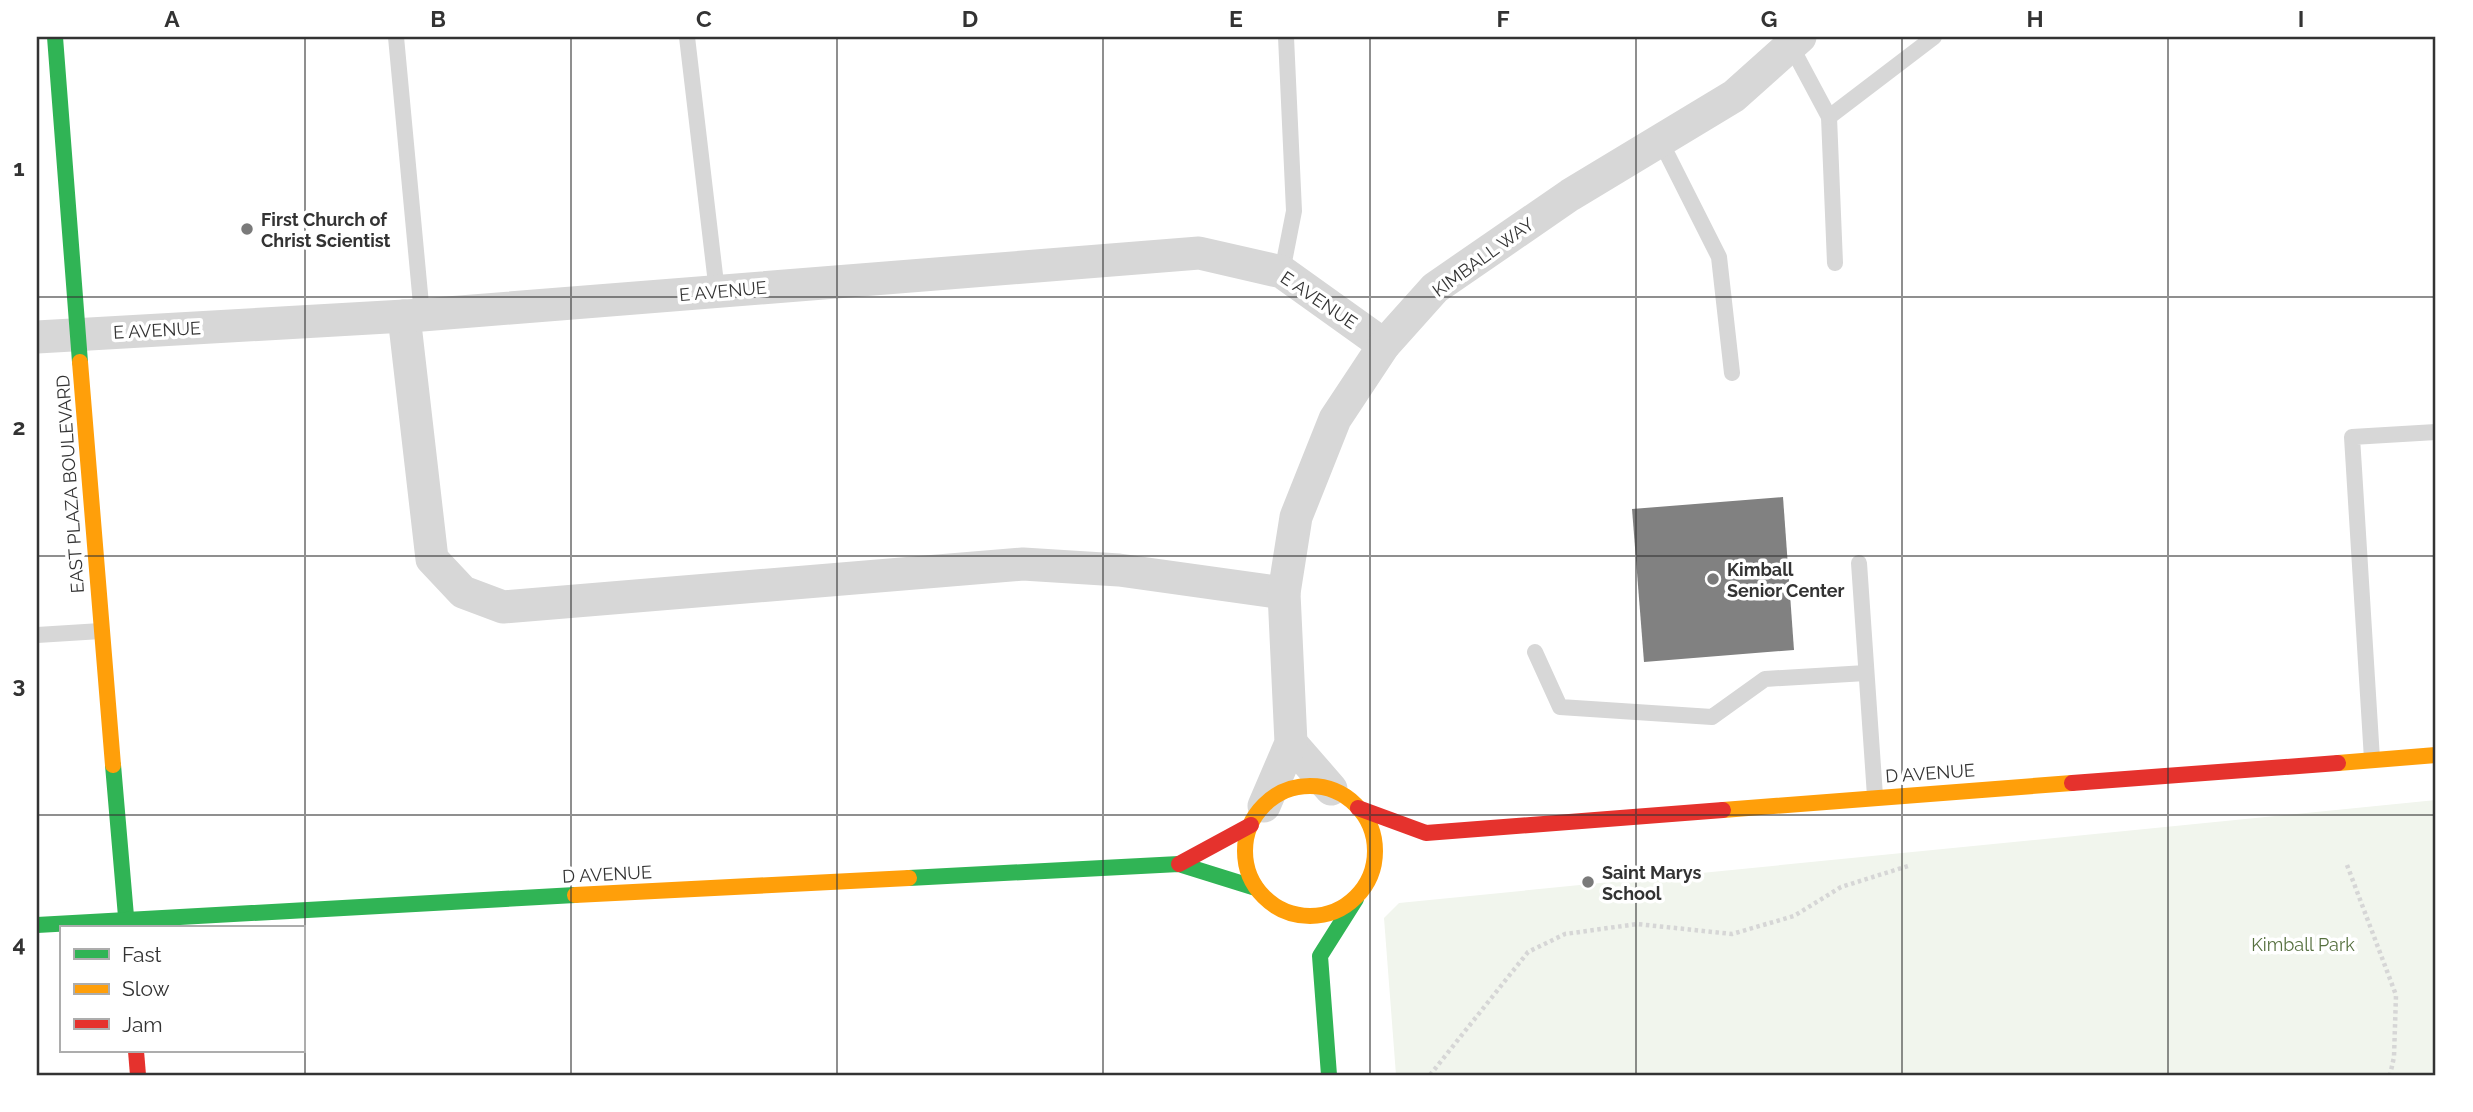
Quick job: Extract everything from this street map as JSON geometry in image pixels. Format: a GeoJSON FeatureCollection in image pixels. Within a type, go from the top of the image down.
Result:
{"type":"FeatureCollection","features":[{"type":"Feature","properties":{"kind":"street","name":"EAST PLAZA BOULEVARD"},"geometry":{"type":"LineString","coordinates":[[55,37],[101,631],[127,923]]}},
{"type":"Feature","properties":{"kind":"street","name":"KIMBALL WAY"},"geometry":{"type":"LineString","coordinates":[[1258,815],[1288,748],[1284,593],[1296,517],[1335,419],[1384,345],[1435,288],[1570,195],[1734,96],[1795,41]]}},
{"type":"Feature","properties":{"kind":"street","name":"E AVENUE"},"geometry":{"type":"LineString","coordinates":[[37,337],[413,316],[1199,253],[1282,272],[1384,345]]}},
{"type":"Feature","properties":{"kind":"street"},"geometry":{"type":"LineString","coordinates":[[413,316],[432,559],[463,592],[503,607],[1023,564],[1119,570],[1284,593]]}},
{"type":"Feature","properties":{"kind":"street"},"geometry":{"type":"LineString","coordinates":[[1288,748],[1331,789]]}},
{"type":"Feature","properties":{"kind":"street","name":"D AVENUE"},"geometry":{"type":"LineString","coordinates":[[1358,808],[1426,833],[1875,796],[2436,755]]}},
{"type":"Feature","properties":{"kind":"street"},"geometry":{"type":"LineString","coordinates":[[1329,1075],[1315,946],[1256,888],[1249,876],[1245,855],[1258,815],[1288,789],[1309,785],[1331,789],[1351,799],[1366,815],[1374,836],[1375,858],[1369,880]]}},
{"type":"Feature","properties":{"kind":"street","name":"D AVENUE"},"geometry":{"type":"LineString","coordinates":[[1179,864],[1258,815]]}},
{"type":"Feature","properties":{"kind":"street"},"geometry":{"type":"LineString","coordinates":[[1407,848],[1426,833]]}},
{"type":"Feature","properties":{"kind":"street","name":"D AVENUE"},"geometry":{"type":"LineString","coordinates":[[37,925],[127,923],[1179,864],[1256,888]]}},
{"type":"Feature","properties":{"kind":"street"},"geometry":{"type":"LineString","coordinates":[[1315,946],[1369,880],[1388,864]]}},
{"type":"Feature","properties":{"kind":"street"},"geometry":{"type":"LineString","coordinates":[[1276,907],[1295,915],[1317,916],[1338,910],[1356,898]]}},
{"type":"Feature","properties":{"kind":"street"},"geometry":{"type":"LineString","coordinates":[[136,1052],[138,1075]]}},
{"type":"Feature","properties":{"kind":"lane"},"geometry":{"type":"LineString","coordinates":[[396,37],[413,316]]}},
{"type":"Feature","properties":{"kind":"lane"},"geometry":{"type":"LineString","coordinates":[[687,37],[717,292]]}},
{"type":"Feature","properties":{"kind":"lane"},"geometry":{"type":"LineString","coordinates":[[1282,272],[1294,211],[1286,37]]}},
{"type":"Feature","properties":{"kind":"lane"},"geometry":{"type":"LineString","coordinates":[[1829,117],[1934,37]]}},
{"type":"Feature","properties":{"kind":"lane"},"geometry":{"type":"LineString","coordinates":[[1795,41],[1829,117],[1835,263]]}},
{"type":"Feature","properties":{"kind":"lane"},"geometry":{"type":"LineString","coordinates":[[1660,140],[1719,257],[1732,373]]}},
{"type":"Feature","properties":{"kind":"lane"},"geometry":{"type":"LineString","coordinates":[[2372,760],[2352,437],[2436,432]]}},
{"type":"Feature","properties":{"kind":"lane"},"geometry":{"type":"LineString","coordinates":[[1859,563],[1875,796]]}},
{"type":"Feature","properties":{"kind":"lane"},"geometry":{"type":"LineString","coordinates":[[37,635],[101,631]]}},
{"type":"Feature","properties":{"kind":"lane"},"geometry":{"type":"LineString","coordinates":[[1535,652],[1560,707],[1712,717],[1765,679],[1866,673]]}},
{"type":"Feature","properties":{"kind":"path"},"geometry":{"type":"LineString","coordinates":[[2347,865],[2396,995],[2394,1057],[2389,1075]]}},
{"type":"Feature","properties":{"kind":"path"},"geometry":{"type":"LineString","coordinates":[[1430,1075],[1528,952],[1565,934],[1637,924],[1732,934],[1794,916],[1841,887],[1908,866]]}},
{"type":"Feature","properties":{"kind":"green space","name":"Kimball Park"},"geometry":{"type":"Polygon","coordinates":[[[2436,800],[2436,1075],[1396,1075],[1384,918],[1399,903],[2436,800]]]}},
{"type":"Feature","properties":{"kind":"building","name":"Kimball Senior Center"},"geometry":{"type":"Polygon","coordinates":[[[1783,497],[1794,650],[1644,662],[1632,509],[1783,497]]]}},
{"type":"Feature","properties":{"kind":"traffic: fast"},"geometry":{"type":"LineString","coordinates":[[55,37],[80,362]]}},
{"type":"Feature","properties":{"kind":"traffic: fast"},"geometry":{"type":"LineString","coordinates":[[113,765],[127,926]]}},
{"type":"Feature","properties":{"kind":"traffic: fast"},"geometry":{"type":"LineString","coordinates":[[909,878],[1179,864],[1256,888]]}},
{"type":"Feature","properties":{"kind":"traffic: fast"},"geometry":{"type":"LineString","coordinates":[[37,925],[575,895]]}},
{"type":"Feature","properties":{"kind":"traffic: fast"},"geometry":{"type":"LineString","coordinates":[[1329,1075],[1320,956],[1356,899]]}},
{"type":"Feature","properties":{"kind":"traffic: slow"},"geometry":{"type":"LineString","coordinates":[[80,362],[113,765]]}},
{"type":"Feature","properties":{"kind":"traffic: slow"},"geometry":{"type":"LineString","coordinates":[[2338,763],[2436,755]]}},
{"type":"Feature","properties":{"kind":"traffic: slow"},"geometry":{"type":"LineString","coordinates":[[1723,810],[2072,783]]}},
{"type":"Feature","properties":{"kind":"traffic: slow"},"geometry":{"type":"LineString","coordinates":[[1310,786],[1335,791],[1356,805],[1370,826],[1375,851],[1370,876],[1356,897],[1335,911],[1310,916],[1285,911],[1264,897],[1250,876],[1245,851],[1250,826],[1264,805],[1285,791],[1310,786]]}},
{"type":"Feature","properties":{"kind":"traffic: slow"},"geometry":{"type":"LineString","coordinates":[[575,895],[909,878]]}},
{"type":"Feature","properties":{"kind":"traffic: jam"},"geometry":{"type":"LineString","coordinates":[[2072,783],[2338,763]]}},
{"type":"Feature","properties":{"kind":"traffic: jam"},"geometry":{"type":"LineString","coordinates":[[1358,808],[1426,833],[1723,810]]}},
{"type":"Feature","properties":{"kind":"traffic: jam"},"geometry":{"type":"LineString","coordinates":[[1179,864],[1251,825]]}},
{"type":"Feature","properties":{"kind":"traffic: jam"},"geometry":{"type":"LineString","coordinates":[[136,1052],[138,1075]]}},
{"type":"Feature","properties":{"kind":"place","name":"First Church of Christ Scientist"},"geometry":{"type":"Point","coordinates":[247,229]}},
{"type":"Feature","properties":{"kind":"place","name":"Kimball Senior Center"},"geometry":{"type":"Point","coordinates":[1713,579]}},
{"type":"Feature","properties":{"kind":"place","name":"Saint Marys School"},"geometry":{"type":"Point","coordinates":[1588,882]}}]}
